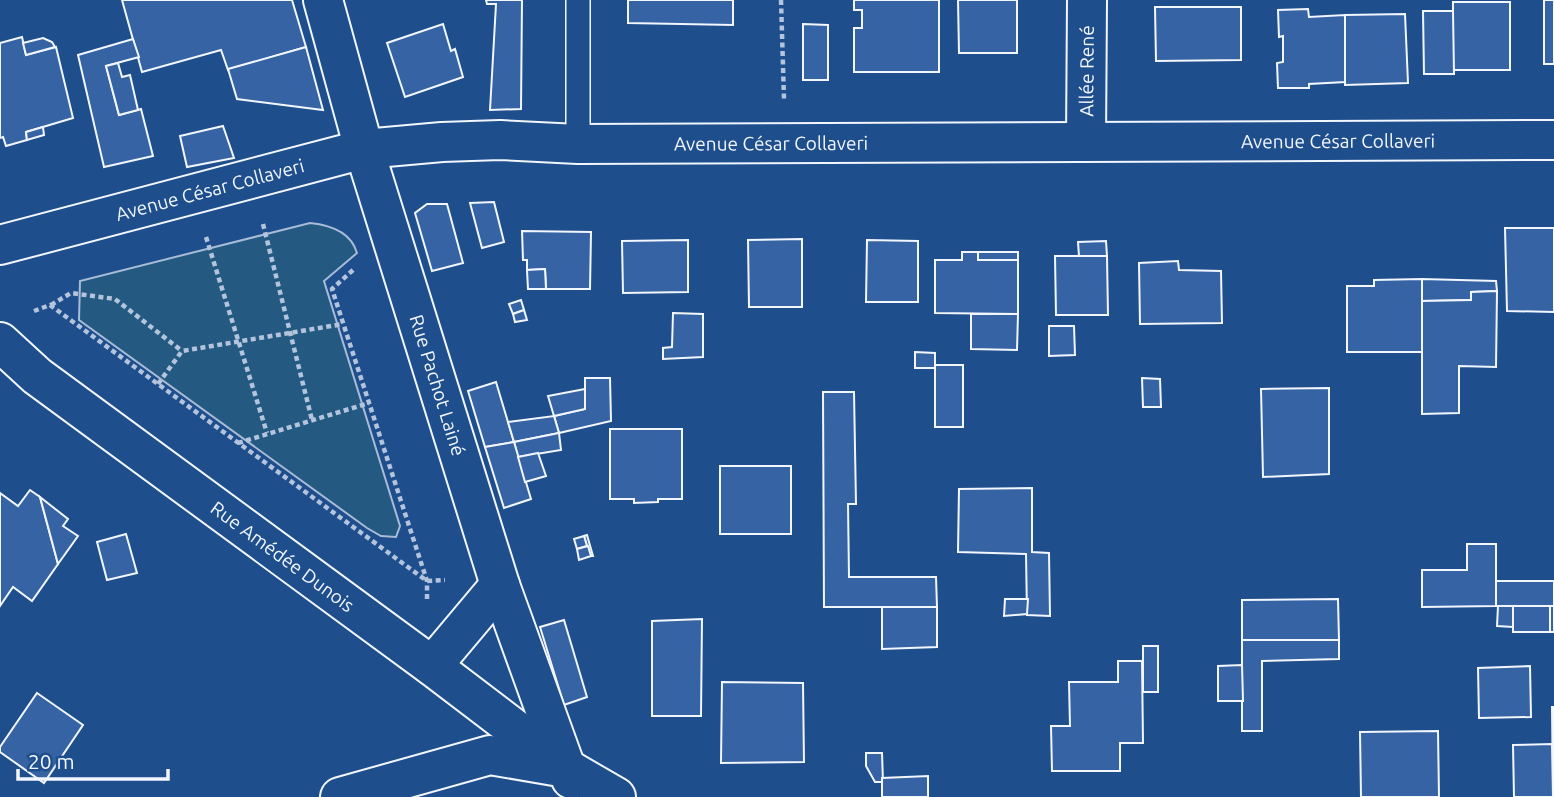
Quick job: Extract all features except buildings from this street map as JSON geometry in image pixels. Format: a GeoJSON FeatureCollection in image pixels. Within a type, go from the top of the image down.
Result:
{"type":"FeatureCollection","features":[{"type":"Feature","properties":{"kind":"street","name":"Rue Pachot Lainé"},"geometry":{"type":"LineString","coordinates":[[323,0],[363,149],[498,578],[572,783]]}},
{"type":"Feature","properties":{"kind":"street","name":"Allée René"},"geometry":{"type":"LineString","coordinates":[[1086,141],[1087,0]]}},
{"type":"Feature","properties":{"kind":"street","name":"Avenue César Collaveri"},"geometry":{"type":"LineString","coordinates":[[0,245],[363,149],[442,142],[500,140],[578,144],[1554,140]]}},
{"type":"Feature","properties":{"kind":"street","name":"Rue Amédée Dunois"},"geometry":{"type":"LineString","coordinates":[[0,342],[37,376],[431,665],[572,783]]}},
{"type":"Feature","properties":{"kind":"street"},"geometry":{"type":"LineString","coordinates":[[431,665],[498,578]]}},
{"type":"Feature","properties":{"kind":"street"},"geometry":{"type":"LineString","coordinates":[[340,797],[489,755],[616,797]]}},
{"type":"Feature","properties":{"kind":"lane"},"geometry":{"type":"LineString","coordinates":[[578,0],[578,144]]}},
{"type":"Feature","properties":{"kind":"path"},"geometry":{"type":"LineString","coordinates":[[781,0],[784,142]]}},
{"type":"Feature","properties":{"kind":"path"},"geometry":{"type":"LineString","coordinates":[[261,219],[312,420]]}},
{"type":"Feature","properties":{"kind":"path"},"geometry":{"type":"LineString","coordinates":[[206,235],[267,433]]}},
{"type":"Feature","properties":{"kind":"path"},"geometry":{"type":"LineString","coordinates":[[393,240],[332,289],[427,581],[431,665]]}},
{"type":"Feature","properties":{"kind":"path"},"geometry":{"type":"LineString","coordinates":[[25,314],[50,305],[71,292],[115,299],[182,351]]}},
{"type":"Feature","properties":{"kind":"path"},"geometry":{"type":"LineString","coordinates":[[50,305],[427,581],[498,578]]}},
{"type":"Feature","properties":{"kind":"path"},"geometry":{"type":"LineString","coordinates":[[158,384],[182,351],[343,324]]}},
{"type":"Feature","properties":{"kind":"path"},"geometry":{"type":"LineString","coordinates":[[238,443],[369,403]]}},
{"type":"Feature","properties":{"kind":"shaded area"},"geometry":{"type":"Polygon","coordinates":[[[310,223],[339,231],[350,240],[357,253],[324,281],[400,526],[396,537],[381,536],[367,528],[79,320],[80,281],[310,223]]]}}]}
